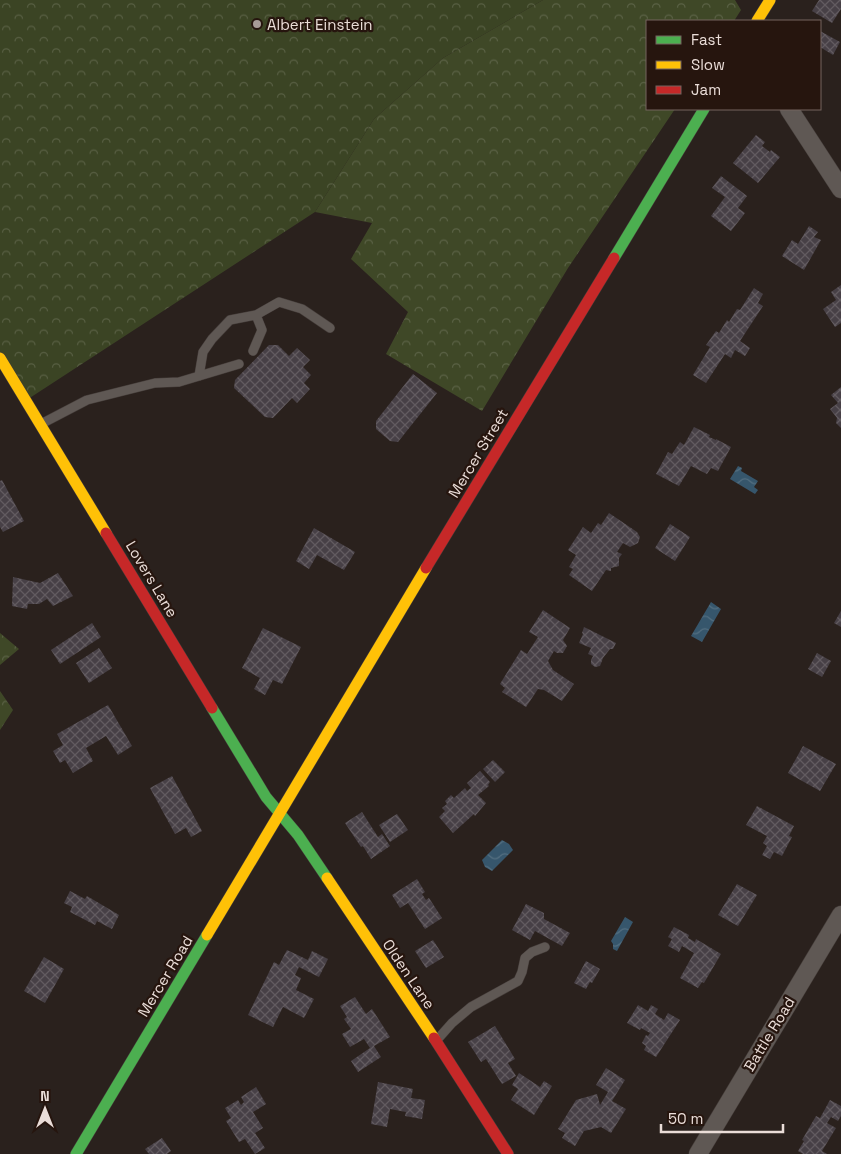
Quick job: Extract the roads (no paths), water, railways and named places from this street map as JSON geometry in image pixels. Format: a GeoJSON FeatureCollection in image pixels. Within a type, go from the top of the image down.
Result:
{"type":"FeatureCollection","features":[{"type":"Feature","properties":{"kind":"main road"},"geometry":{"type":"LineString","coordinates":[[758,20],[770,0]]}},
{"type":"Feature","properties":{"kind":"main road","name":"Mercer Street"},"geometry":{"type":"LineString","coordinates":[[280,814],[499,446],[703,110]]}},
{"type":"Feature","properties":{"kind":"main road","name":"Lovers Lane"},"geometry":{"type":"LineString","coordinates":[[0,358],[266,797],[280,814]]}},
{"type":"Feature","properties":{"kind":"main road","name":"Olden Lane"},"geometry":{"type":"LineString","coordinates":[[280,814],[298,835],[436,1041],[508,1154]]}},
{"type":"Feature","properties":{"kind":"main road","name":"Mercer Road"},"geometry":{"type":"LineString","coordinates":[[76,1154],[280,814]]}},
{"type":"Feature","properties":{"kind":"street"},"geometry":{"type":"LineString","coordinates":[[790,110],[841,189]]}},
{"type":"Feature","properties":{"kind":"street","name":"Battle Road"},"geometry":{"type":"LineString","coordinates":[[698,1154],[841,914]]}},
{"type":"Feature","properties":{"kind":"lane"},"geometry":{"type":"LineString","coordinates":[[199,376],[203,352],[212,339],[230,320],[256,314],[279,302],[302,309],[330,328]]}},
{"type":"Feature","properties":{"kind":"lane"},"geometry":{"type":"LineString","coordinates":[[253,351],[262,330],[256,314]]}},
{"type":"Feature","properties":{"kind":"lane"},"geometry":{"type":"LineString","coordinates":[[40,424],[87,400],[154,383],[179,382],[239,364]]}},
{"type":"Feature","properties":{"kind":"lane"},"geometry":{"type":"LineString","coordinates":[[436,1041],[452,1023],[471,1007],[518,981],[525,958],[532,952],[545,947]]}},
{"type":"Feature","properties":{"kind":"water"},"geometry":{"type":"Polygon","coordinates":[[[738,466],[742,468],[741,471],[758,481],[754,487],[758,490],[755,494],[730,479],[738,466]]]}},
{"type":"Feature","properties":{"kind":"water"},"geometry":{"type":"Polygon","coordinates":[[[711,602],[721,609],[702,642],[691,636],[711,602]]]}},
{"type":"Feature","properties":{"kind":"water"},"geometry":{"type":"Polygon","coordinates":[[[502,840],[509,844],[513,850],[492,871],[485,867],[482,860],[502,840]]]}},
{"type":"Feature","properties":{"kind":"water"},"geometry":{"type":"Polygon","coordinates":[[[625,917],[633,922],[617,951],[613,949],[611,941],[625,917]]]}},
{"type":"Feature","properties":{"kind":"place","name":"Albert Einstein"},"geometry":{"type":"Point","coordinates":[257,24]}}]}
